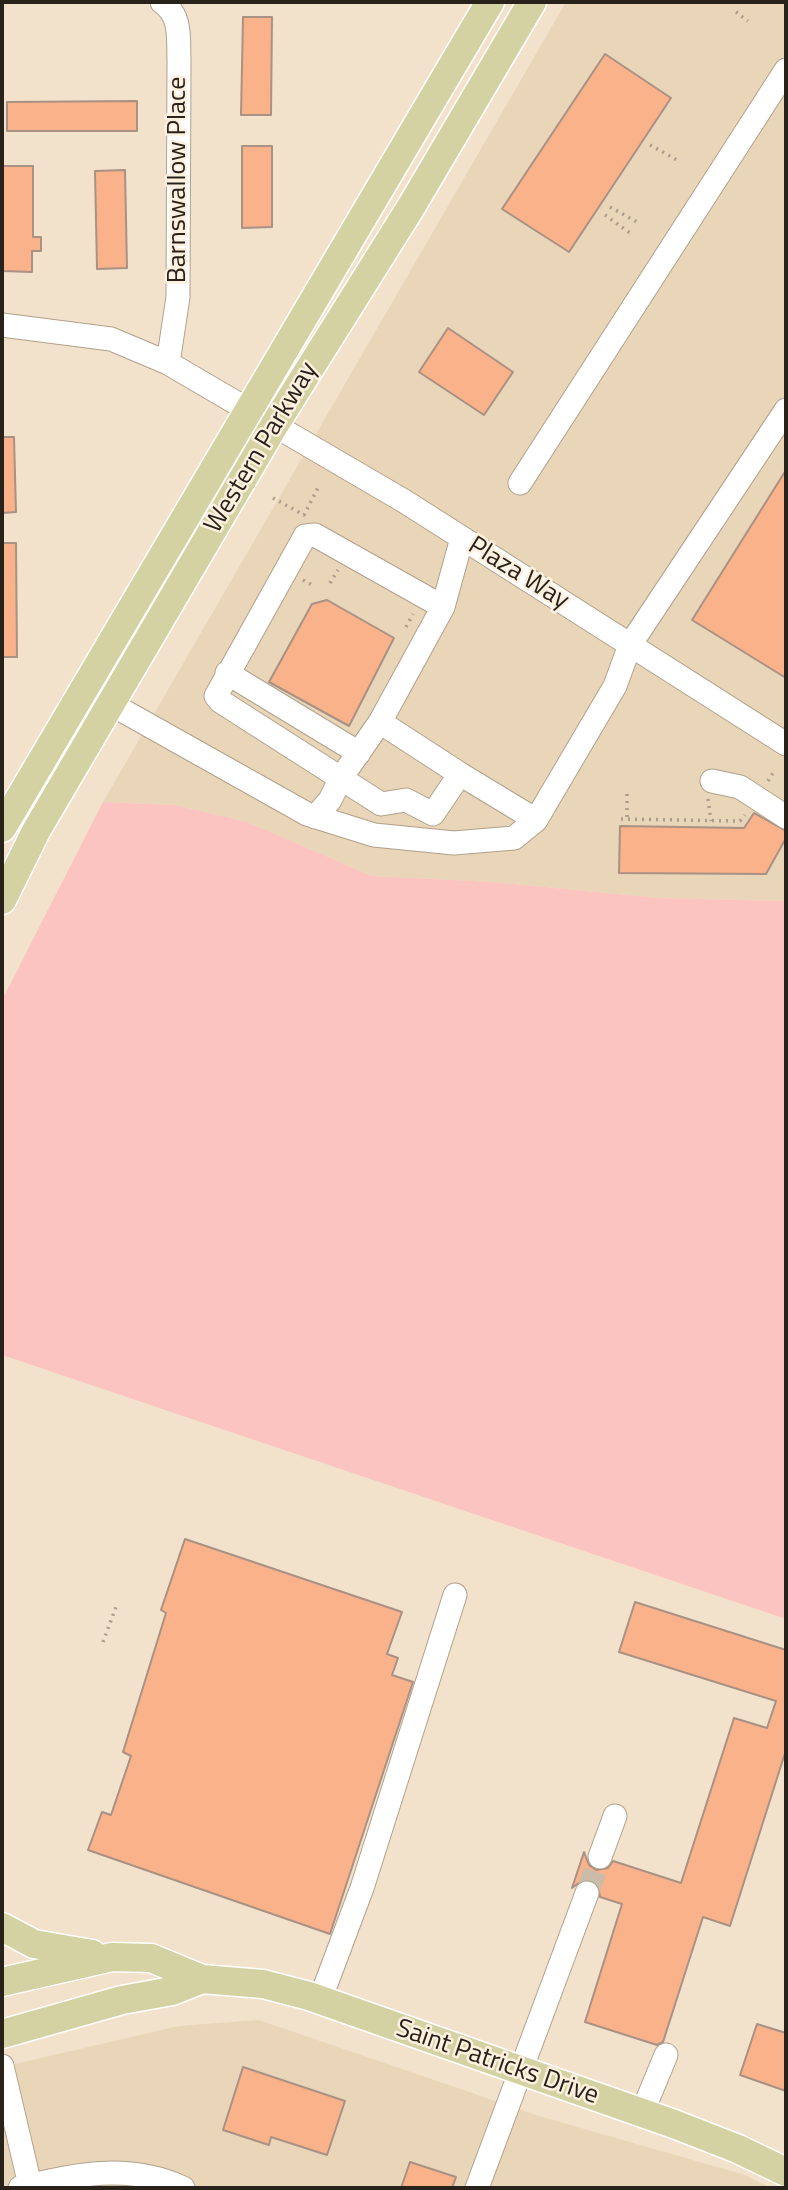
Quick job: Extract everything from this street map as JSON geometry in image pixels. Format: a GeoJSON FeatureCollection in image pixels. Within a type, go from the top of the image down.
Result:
{"type":"FeatureCollection","features":[{"type":"Feature","properties":{"kind":"main road","name":"Western Parkway"},"geometry":{"type":"LineString","coordinates":[[2,828],[489,2]]}},
{"type":"Feature","properties":{"kind":"main road","name":"Western Parkway"},"geometry":{"type":"LineString","coordinates":[[2,900],[36,831],[275,424],[411,207],[532,2]]}},
{"type":"Feature","properties":{"kind":"main road"},"geometry":{"type":"LineString","coordinates":[[2,1927],[34,1944],[53,1950],[112,1957]]}},
{"type":"Feature","properties":{"kind":"main road","name":"Saint Patricks Drive"},"geometry":{"type":"LineString","coordinates":[[2,1982],[112,1957],[151,1958],[202,1979],[263,1984],[320,2000],[521,2073],[642,2113],[738,2149],[786,2172]]}},
{"type":"Feature","properties":{"kind":"main road","name":"Saint Patricks Drive"},"geometry":{"type":"LineString","coordinates":[[2,2034],[122,2000],[172,1991],[202,1979]]}},
{"type":"Feature","properties":{"kind":"street","name":"Barnswallow Place"},"geometry":{"type":"LineString","coordinates":[[162,2],[170,8],[178,23],[179,60],[178,298],[168,363]]}},
{"type":"Feature","properties":{"kind":"street"},"geometry":{"type":"LineString","coordinates":[[520,483],[786,71]]}},
{"type":"Feature","properties":{"kind":"street","name":"Plaza Way"},"geometry":{"type":"LineString","coordinates":[[2,324],[111,339],[168,363],[275,424],[462,538],[786,744]]}},
{"type":"Feature","properties":{"kind":"street"},"geometry":{"type":"LineString","coordinates":[[111,704],[315,817],[374,835],[454,844],[514,838],[536,820],[615,685],[630,645],[786,410]]}},
{"type":"Feature","properties":{"kind":"street"},"geometry":{"type":"LineString","coordinates":[[433,814],[406,800],[381,804],[220,701],[216,694],[301,542],[309,534],[443,607]]}},
{"type":"Feature","properties":{"kind":"street"},"geometry":{"type":"LineString","coordinates":[[315,817],[330,800],[341,778],[380,722],[443,607],[462,538]]}},
{"type":"Feature","properties":{"kind":"street"},"geometry":{"type":"LineString","coordinates":[[227,673],[359,753]]}},
{"type":"Feature","properties":{"kind":"street"},"geometry":{"type":"LineString","coordinates":[[380,722],[536,820]]}},
{"type":"Feature","properties":{"kind":"street"},"geometry":{"type":"LineString","coordinates":[[432,841],[433,814],[460,774]]}},
{"type":"Feature","properties":{"kind":"street"},"geometry":{"type":"LineString","coordinates":[[709,784],[740,788],[786,817]]}},
{"type":"Feature","properties":{"kind":"street"},"geometry":{"type":"LineString","coordinates":[[374,835],[381,804]]}},
{"type":"Feature","properties":{"kind":"street"},"geometry":{"type":"LineString","coordinates":[[320,2000],[362,1888],[455,1595]]}},
{"type":"Feature","properties":{"kind":"street"},"geometry":{"type":"LineString","coordinates":[[600,1857],[615,1816]]}},
{"type":"Feature","properties":{"kind":"street"},"geometry":{"type":"LineString","coordinates":[[477,2188],[587,1893]]}},
{"type":"Feature","properties":{"kind":"street"},"geometry":{"type":"LineString","coordinates":[[642,2113],[666,2055]]}},
{"type":"Feature","properties":{"kind":"street"},"geometry":{"type":"LineString","coordinates":[[2,2066],[25,2187],[71,2174],[100,2172],[151,2178],[183,2188]]}},
{"type":"Feature","properties":{"kind":"path"},"geometry":{"type":"LineString","coordinates":[[736,12],[748,21]]}},
{"type":"Feature","properties":{"kind":"path"},"geometry":{"type":"LineString","coordinates":[[650,145],[677,160]]}},
{"type":"Feature","properties":{"kind":"path"},"geometry":{"type":"LineString","coordinates":[[610,207],[637,222]]}},
{"type":"Feature","properties":{"kind":"path"},"geometry":{"type":"LineString","coordinates":[[605,215],[630,233]]}},
{"type":"Feature","properties":{"kind":"path"},"geometry":{"type":"LineString","coordinates":[[273,498],[303,515],[319,486]]}},
{"type":"Feature","properties":{"kind":"path"},"geometry":{"type":"LineString","coordinates":[[709,784],[711,821]]}},
{"type":"Feature","properties":{"kind":"path"},"geometry":{"type":"LineString","coordinates":[[626,794],[627,820]]}},
{"type":"Feature","properties":{"kind":"path"},"geometry":{"type":"LineString","coordinates":[[621,820],[740,821],[747,811]]}},
{"type":"Feature","properties":{"kind":"path"},"geometry":{"type":"LineString","coordinates":[[103,1642],[116,1607]]}},
{"type":"Feature","properties":{"kind":"shaded area"},"geometry":{"type":"Polygon","coordinates":[[[566,2],[786,2],[786,901],[658,898],[493,882],[372,876],[247,822],[175,805],[103,802],[566,2]]]}},
{"type":"Feature","properties":{"kind":"shaded area"},"geometry":{"type":"Polygon","coordinates":[[[103,802],[175,805],[247,822],[372,876],[493,882],[658,898],[786,901],[786,1619],[2,1355],[2,1000],[103,802]]]}},
{"type":"Feature","properties":{"kind":"shaded area"},"geometry":{"type":"Polygon","coordinates":[[[259,2020],[539,2116],[745,2175],[771,2188],[2,2188],[2,2067],[179,2026],[259,2020]]]}},
{"type":"Feature","properties":{"kind":"building"},"geometry":{"type":"Polygon","coordinates":[[[243,17],[272,17],[271,115],[241,115],[243,17]]]}},
{"type":"Feature","properties":{"kind":"building"},"geometry":{"type":"Polygon","coordinates":[[[605,54],[671,98],[569,252],[502,209],[605,54]]]}},
{"type":"Feature","properties":{"kind":"building"},"geometry":{"type":"Polygon","coordinates":[[[137,101],[137,131],[7,131],[7,102],[137,101]]]}},
{"type":"Feature","properties":{"kind":"building"},"geometry":{"type":"Polygon","coordinates":[[[242,146],[272,146],[272,227],[242,228],[242,146]]]}},
{"type":"Feature","properties":{"kind":"building"},"geometry":{"type":"Polygon","coordinates":[[[2,166],[33,166],[33,237],[41,237],[41,251],[32,251],[32,272],[2,271],[2,166]]]}},
{"type":"Feature","properties":{"kind":"building"},"geometry":{"type":"Polygon","coordinates":[[[125,170],[127,268],[97,269],[95,171],[125,170]]]}},
{"type":"Feature","properties":{"kind":"building"},"geometry":{"type":"Polygon","coordinates":[[[448,328],[513,372],[484,415],[419,372],[448,328]]]}},
{"type":"Feature","properties":{"kind":"building"},"geometry":{"type":"Polygon","coordinates":[[[2,437],[14,437],[16,512],[2,513],[2,437]]]}},
{"type":"Feature","properties":{"kind":"building"},"geometry":{"type":"Polygon","coordinates":[[[786,470],[786,678],[692,620],[786,470]]]}},
{"type":"Feature","properties":{"kind":"building"},"geometry":{"type":"Polygon","coordinates":[[[2,543],[16,543],[17,657],[2,657],[2,543]]]}},
{"type":"Feature","properties":{"kind":"building"},"geometry":{"type":"Polygon","coordinates":[[[327,600],[394,638],[349,726],[269,682],[312,604],[327,600]]]}},
{"type":"Feature","properties":{"kind":"building"},"geometry":{"type":"Polygon","coordinates":[[[754,813],[786,831],[786,838],[766,874],[619,873],[620,826],[744,828],[754,813]]]}},
{"type":"Feature","properties":{"kind":"building"},"geometry":{"type":"Polygon","coordinates":[[[185,1539],[402,1612],[387,1654],[398,1658],[392,1675],[413,1682],[330,1934],[88,1850],[102,1812],[111,1815],[131,1756],[123,1752],[166,1613],[161,1610],[185,1539]]]}},
{"type":"Feature","properties":{"kind":"building"},"geometry":{"type":"Polygon","coordinates":[[[635,1602],[786,1650],[786,1750],[730,1926],[703,1917],[663,2042],[657,2045],[585,2022],[622,1904],[600,1897],[598,1885],[591,1880],[584,1879],[572,1888],[584,1852],[589,1865],[596,1870],[608,1868],[613,1861],[681,1883],[734,1718],[767,1728],[776,1701],[619,1652],[635,1602]]]}},
{"type":"Feature","properties":{"kind":"building"},"geometry":{"type":"Polygon","coordinates":[[[757,2024],[786,2033],[786,2091],[740,2075],[757,2024]]]}},
{"type":"Feature","properties":{"kind":"building"},"geometry":{"type":"Polygon","coordinates":[[[243,2067],[345,2101],[327,2155],[271,2137],[269,2145],[223,2130],[243,2067]]]}},
{"type":"Feature","properties":{"kind":"building"},"geometry":{"type":"Polygon","coordinates":[[[410,2162],[456,2177],[452,2188],[401,2188],[410,2162]]]}},
{"type":"Feature","properties":{"kind":"tunnel"},"geometry":{"type":"LineString","coordinates":[[587,1893],[600,1857]]}}]}
